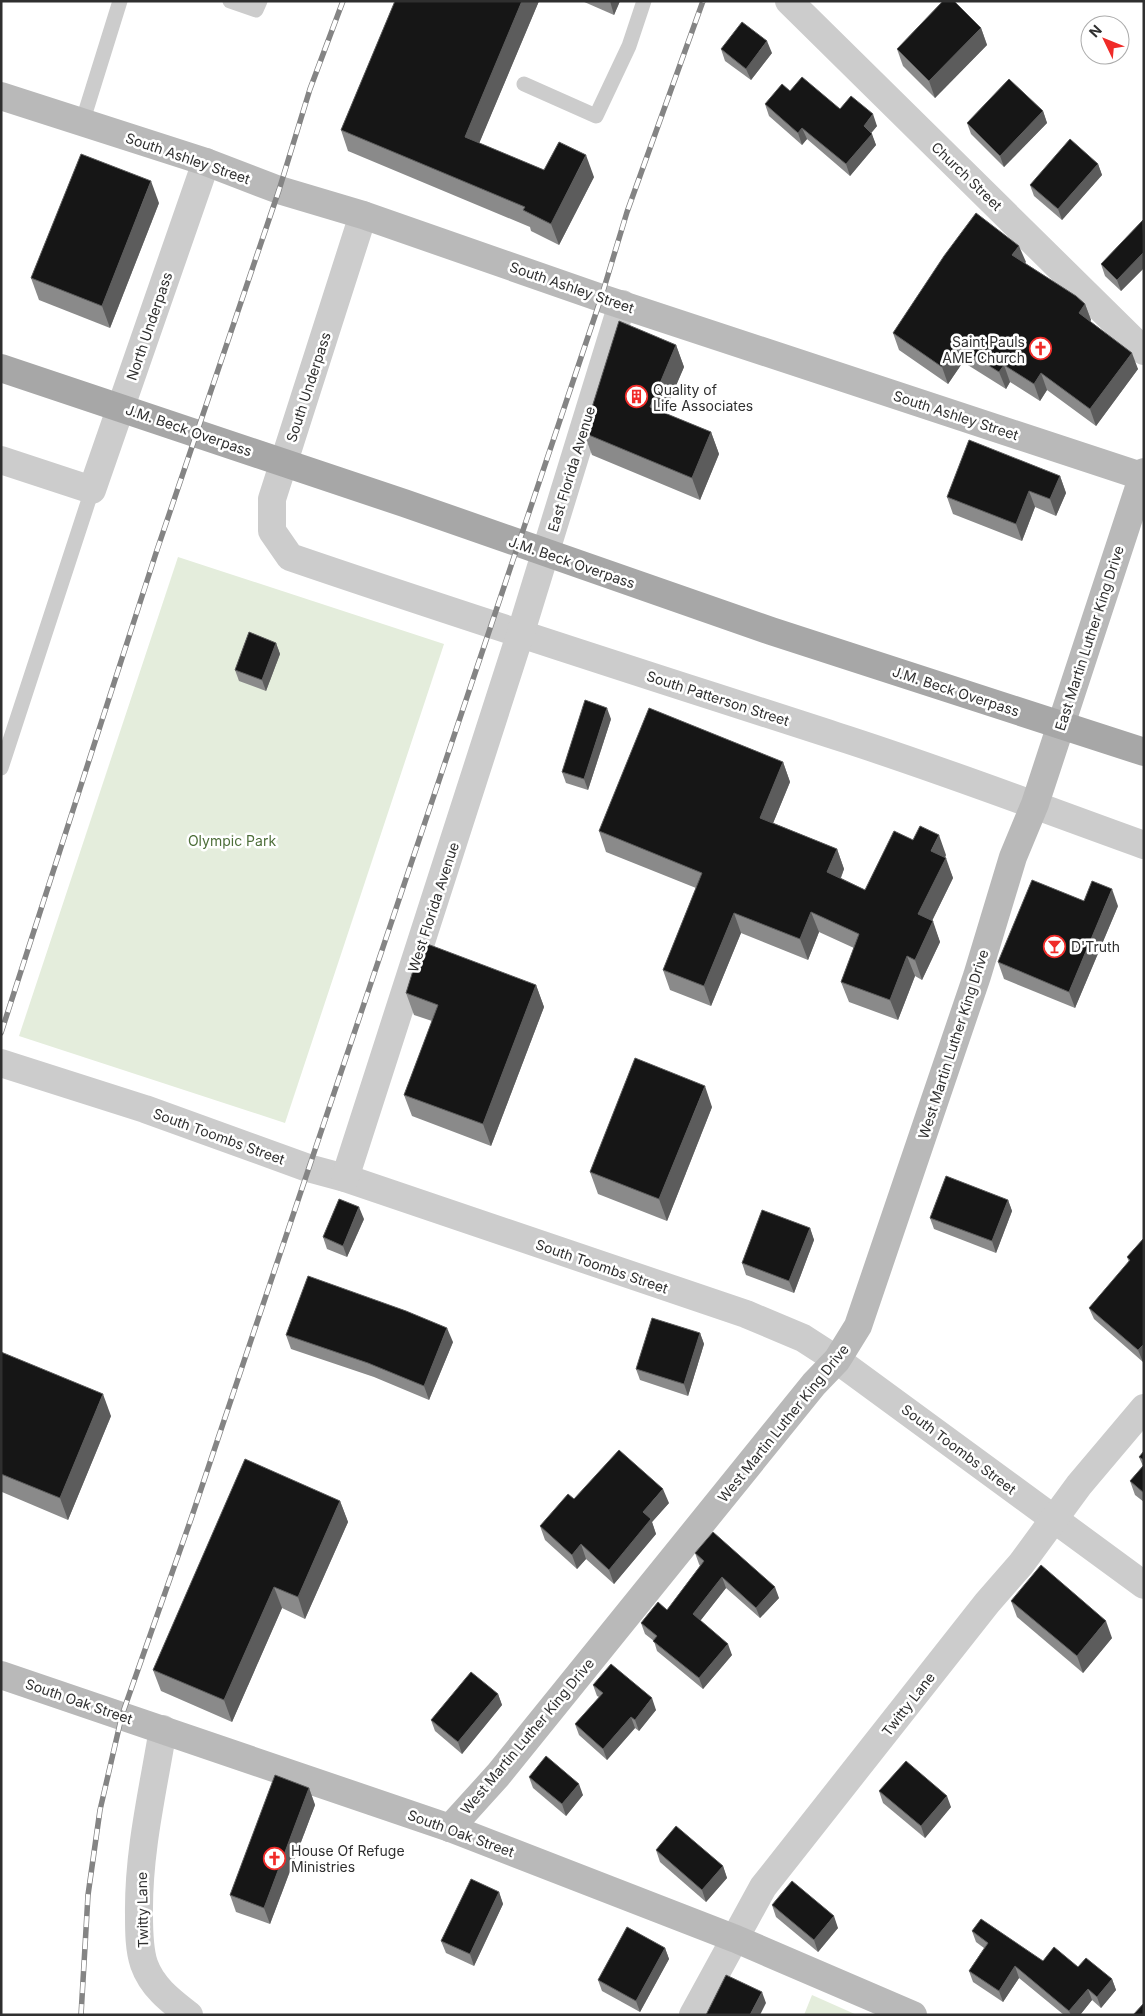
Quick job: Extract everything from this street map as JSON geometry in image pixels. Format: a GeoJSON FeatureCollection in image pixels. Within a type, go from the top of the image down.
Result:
{"type":"FeatureCollection","features":[{"type":"Feature","properties":{"kind":"main road","name":"J.M. Beck Overpass"},"geometry":{"type":"LineString","coordinates":[[4,371],[72,391],[404,503],[772,631],[1144,752]]}},
{"type":"Feature","properties":{"kind":"street","name":"Church Street"},"geometry":{"type":"LineString","coordinates":[[789,1],[1144,351]]}},
{"type":"Feature","properties":{"kind":"street","name":"South Ashley Street"},"geometry":{"type":"LineString","coordinates":[[1,96],[206,162],[279,190],[363,215],[622,304],[1143,475]]}},
{"type":"Feature","properties":{"kind":"street","name":"North Underpass"},"geometry":{"type":"LineString","coordinates":[[92,490],[206,162]]}},
{"type":"Feature","properties":{"kind":"street","name":"South Underpass"},"geometry":{"type":"LineString","coordinates":[[290,556],[272,531],[272,498],[363,215]]}},
{"type":"Feature","properties":{"kind":"street","name":"East Florida Avenue"},"geometry":{"type":"LineString","coordinates":[[520,635],[622,304]]}},
{"type":"Feature","properties":{"kind":"street"},"geometry":{"type":"LineString","coordinates":[[1,460],[92,490]]}},
{"type":"Feature","properties":{"kind":"street","name":"East Martin Luther King Drive"},"geometry":{"type":"LineString","coordinates":[[1035,804],[1143,475]]}},
{"type":"Feature","properties":{"kind":"street","name":"South Patterson Street"},"geometry":{"type":"LineString","coordinates":[[290,556],[520,635],[838,737],[1035,804],[1144,845]]}},
{"type":"Feature","properties":{"kind":"street","name":"West Florida Avenue"},"geometry":{"type":"LineString","coordinates":[[345,1178],[520,635]]}},
{"type":"Feature","properties":{"kind":"street","name":"West Martin Luther King Drive"},"geometry":{"type":"LineString","coordinates":[[450,1828],[498,1775],[814,1384],[837,1360],[858,1326],[974,986],[1013,857],[1035,804]]}},
{"type":"Feature","properties":{"kind":"street","name":"South Toombs Street"},"geometry":{"type":"LineString","coordinates":[[1,1063],[145,1109],[308,1168],[345,1178],[746,1314],[803,1338],[837,1360],[991,1472],[1052,1520],[1144,1585]]}},
{"type":"Feature","properties":{"kind":"street","name":"Twitty Lane"},"geometry":{"type":"LineString","coordinates":[[693,2015],[763,1888],[987,1603],[1021,1564],[1052,1520],[1144,1408]]}},
{"type":"Feature","properties":{"kind":"street","name":"South Oak Street"},"geometry":{"type":"LineString","coordinates":[[1,1674],[450,1828],[736,1939],[913,2015]]}},
{"type":"Feature","properties":{"kind":"street","name":"Twitty Lane"},"geometry":{"type":"LineString","coordinates":[[163,1729],[139,1880],[139,1935],[144,1964],[154,1983],[166,1998],[189,2015]]}},
{"type":"Feature","properties":{"kind":"lane"},"geometry":{"type":"LineString","coordinates":[[82,123],[120,1]]}},
{"type":"Feature","properties":{"kind":"lane"},"geometry":{"type":"LineString","coordinates":[[230,1],[258,6]]}},
{"type":"Feature","properties":{"kind":"lane"},"geometry":{"type":"LineString","coordinates":[[524,84],[596,116],[629,46],[644,1]]}},
{"type":"Feature","properties":{"kind":"lane"},"geometry":{"type":"LineString","coordinates":[[1,768],[92,490]]}},
{"type":"Feature","properties":{"kind":"green space","name":"Olympic Park"},"geometry":{"type":"Polygon","coordinates":[[[178,557],[444,644],[285,1123],[19,1036],[178,557]]]}},
{"type":"Feature","properties":{"kind":"green space"},"geometry":{"type":"Polygon","coordinates":[[[812,1995],[857,2015],[804,2015],[812,1995]]]}},
{"type":"Feature","properties":{"kind":"building"},"geometry":{"type":"Polygon","coordinates":[[[395,1],[522,1],[465,137],[544,170],[559,142],[586,155],[551,224],[523,210],[525,207],[341,130],[395,1]]]}},
{"type":"Feature","properties":{"kind":"building"},"geometry":{"type":"Polygon","coordinates":[[[943,1],[954,1],[981,28],[929,81],[897,49],[943,1]]]}},
{"type":"Feature","properties":{"kind":"building"},"geometry":{"type":"Polygon","coordinates":[[[742,22],[767,41],[746,69],[721,49],[742,22]]]}},
{"type":"Feature","properties":{"kind":"building"},"geometry":{"type":"Polygon","coordinates":[[[802,77],[840,109],[851,96],[873,114],[864,126],[872,134],[846,164],[802,128],[798,133],[765,104],[782,84],[790,91],[802,77]]]}},
{"type":"Feature","properties":{"kind":"building"},"geometry":{"type":"Polygon","coordinates":[[[1009,79],[1043,111],[1000,156],[967,123],[1009,79]]]}},
{"type":"Feature","properties":{"kind":"building"},"geometry":{"type":"Polygon","coordinates":[[[1070,139],[1098,164],[1058,209],[1030,185],[1070,139]]]}},
{"type":"Feature","properties":{"kind":"building"},"geometry":{"type":"Polygon","coordinates":[[[81,154],[151,181],[102,306],[31,278],[81,154]]]}},
{"type":"Feature","properties":{"kind":"building"},"geometry":{"type":"Polygon","coordinates":[[[976,213],[1019,246],[1012,255],[1076,296],[1085,304],[1079,313],[1132,353],[1090,409],[1041,373],[1034,384],[1004,365],[999,372],[956,345],[942,367],[893,333],[944,256],[976,213]]]}},
{"type":"Feature","properties":{"kind":"building"},"geometry":{"type":"Polygon","coordinates":[[[1143,220],[1144,252],[1117,280],[1101,264],[1143,220]]]}},
{"type":"Feature","properties":{"kind":"building","name":"Quality of Life Associates"},"geometry":{"type":"Polygon","coordinates":[[[619,321],[676,345],[650,407],[711,432],[692,478],[584,433],[619,321]]]}},
{"type":"Feature","properties":{"kind":"building"},"geometry":{"type":"Polygon","coordinates":[[[969,440],[1060,476],[1050,499],[1029,491],[1016,524],[947,497],[969,440]]]}},
{"type":"Feature","properties":{"kind":"building"},"geometry":{"type":"Polygon","coordinates":[[[249,632],[276,643],[262,680],[235,670],[249,632]]]}},
{"type":"Feature","properties":{"kind":"building"},"geometry":{"type":"Polygon","coordinates":[[[585,700],[607,708],[584,779],[562,772],[585,700]]]}},
{"type":"Feature","properties":{"kind":"building"},"geometry":{"type":"Polygon","coordinates":[[[649,708],[783,762],[760,818],[837,849],[827,872],[865,890],[894,831],[913,840],[920,826],[939,835],[931,851],[946,858],[918,914],[933,921],[915,960],[907,956],[890,1000],[841,982],[859,934],[811,912],[800,939],[734,913],[704,986],[663,970],[702,873],[599,831],[649,708]]]}},
{"type":"Feature","properties":{"kind":"building"},"geometry":{"type":"Polygon","coordinates":[[[1032,880],[1084,901],[1092,881],[1112,889],[1069,992],[998,962],[1032,880]]]}},
{"type":"Feature","properties":{"kind":"building"},"geometry":{"type":"Polygon","coordinates":[[[422,942],[536,985],[483,1124],[404,1095],[438,1005],[406,993],[422,942]]]}},
{"type":"Feature","properties":{"kind":"building"},"geometry":{"type":"Polygon","coordinates":[[[635,1058],[705,1086],[659,1199],[590,1172],[635,1058]]]}},
{"type":"Feature","properties":{"kind":"building"},"geometry":{"type":"Polygon","coordinates":[[[946,1176],[1008,1200],[992,1241],[930,1218],[946,1176]]]}},
{"type":"Feature","properties":{"kind":"building"},"geometry":{"type":"Polygon","coordinates":[[[339,1199],[359,1207],[343,1246],[323,1237],[339,1199]]]}},
{"type":"Feature","properties":{"kind":"building"},"geometry":{"type":"Polygon","coordinates":[[[762,1210],[810,1228],[789,1281],[742,1263],[762,1210]]]}},
{"type":"Feature","properties":{"kind":"building"},"geometry":{"type":"Polygon","coordinates":[[[1144,1238],[1144,1344],[1138,1350],[1089,1308],[1130,1260],[1127,1257],[1144,1238]]]}},
{"type":"Feature","properties":{"kind":"building"},"geometry":{"type":"Polygon","coordinates":[[[308,1276],[406,1311],[447,1328],[424,1386],[368,1363],[286,1335],[308,1276]]]}},
{"type":"Feature","properties":{"kind":"building"},"geometry":{"type":"Polygon","coordinates":[[[652,1318],[700,1333],[684,1384],[636,1369],[652,1318]]]}},
{"type":"Feature","properties":{"kind":"building"},"geometry":{"type":"Polygon","coordinates":[[[1,1352],[103,1394],[60,1498],[1,1474],[1,1352]]]}},
{"type":"Feature","properties":{"kind":"building"},"geometry":{"type":"Polygon","coordinates":[[[619,1450],[663,1489],[643,1512],[651,1519],[609,1570],[581,1544],[572,1555],[540,1526],[568,1494],[574,1499],[619,1450]]]}},
{"type":"Feature","properties":{"kind":"building"},"geometry":{"type":"Polygon","coordinates":[[[1144,1451],[1144,1460],[1139,1457],[1144,1451]]]}},
{"type":"Feature","properties":{"kind":"building"},"geometry":{"type":"Polygon","coordinates":[[[245,1459],[340,1501],[298,1597],[274,1587],[224,1700],[153,1670],[245,1459]]]}},
{"type":"Feature","properties":{"kind":"building"},"geometry":{"type":"Polygon","coordinates":[[[1144,1465],[1144,1493],[1130,1481],[1144,1465]]]}},
{"type":"Feature","properties":{"kind":"building"},"geometry":{"type":"Polygon","coordinates":[[[713,1532],[775,1587],[756,1608],[722,1577],[693,1614],[728,1644],[699,1678],[653,1641],[657,1636],[641,1623],[658,1602],[667,1610],[704,1561],[695,1553],[713,1532]]]}},
{"type":"Feature","properties":{"kind":"building"},"geometry":{"type":"Polygon","coordinates":[[[1041,1565],[1106,1621],[1077,1656],[1011,1601],[1041,1565]]]}},
{"type":"Feature","properties":{"kind":"building"},"geometry":{"type":"Polygon","coordinates":[[[611,1664],[652,1698],[635,1720],[631,1717],[603,1749],[575,1724],[603,1693],[593,1685],[611,1664]]]}},
{"type":"Feature","properties":{"kind":"building"},"geometry":{"type":"Polygon","coordinates":[[[471,1672],[498,1694],[458,1742],[431,1720],[471,1672]]]}},
{"type":"Feature","properties":{"kind":"building"},"geometry":{"type":"Polygon","coordinates":[[[546,1756],[579,1784],[562,1804],[529,1777],[546,1756]]]}},
{"type":"Feature","properties":{"kind":"building"},"geometry":{"type":"Polygon","coordinates":[[[906,1761],[947,1796],[921,1826],[879,1791],[906,1761]]]}},
{"type":"Feature","properties":{"kind":"building","name":"House Of Refuge Ministries"},"geometry":{"type":"Polygon","coordinates":[[[275,1775],[309,1788],[264,1908],[230,1895],[275,1775]]]}},
{"type":"Feature","properties":{"kind":"building"},"geometry":{"type":"Polygon","coordinates":[[[676,1826],[723,1866],[702,1890],[656,1850],[676,1826]]]}},
{"type":"Feature","properties":{"kind":"building"},"geometry":{"type":"Polygon","coordinates":[[[471,1879],[499,1892],[470,1954],[441,1941],[471,1879]]]}},
{"type":"Feature","properties":{"kind":"building"},"geometry":{"type":"Polygon","coordinates":[[[792,1881],[834,1916],[814,1940],[772,1905],[792,1881]]]}},
{"type":"Feature","properties":{"kind":"building"},"geometry":{"type":"Polygon","coordinates":[[[981,1919],[1043,1961],[1054,1947],[1078,1967],[1086,1958],[1112,1979],[1097,1997],[1088,1989],[1069,2011],[1015,1966],[999,1991],[969,1971],[988,1943],[972,1931],[981,1919]]]}},
{"type":"Feature","properties":{"kind":"building"},"geometry":{"type":"Polygon","coordinates":[[[627,1927],[665,1948],[636,2001],[598,1980],[627,1927]]]}},
{"type":"Feature","properties":{"kind":"building"},"geometry":{"type":"Polygon","coordinates":[[[726,1975],[762,1992],[750,2015],[706,2015],[726,1975]]]}},
{"type":"Feature","properties":{"kind":"building"},"geometry":{"type":"Polygon","coordinates":[[[1144,2003],[1144,2015],[1133,2015],[1144,2003]]]}},
{"type":"Feature","properties":{"kind":"railway"},"geometry":{"type":"LineString","coordinates":[[1,1033],[156,553],[279,190],[310,89],[343,1]]}},
{"type":"Feature","properties":{"kind":"railway"},"geometry":{"type":"LineString","coordinates":[[81,2015],[88,1895],[100,1810],[122,1715],[191,1519],[601,298],[627,212],[703,1]]}},
{"type":"Feature","properties":{"kind":"place","name":"Saint Pauls AME Church"},"geometry":{"type":"Point","coordinates":[1041,349]}},
{"type":"Feature","properties":{"kind":"place","name":"Quality of Life Associates"},"geometry":{"type":"Point","coordinates":[637,397]}},
{"type":"Feature","properties":{"kind":"place","name":"D'Truth"},"geometry":{"type":"Point","coordinates":[1055,946]}},
{"type":"Feature","properties":{"kind":"place","name":"House Of Refuge Ministries"},"geometry":{"type":"Point","coordinates":[275,1858]}}]}
